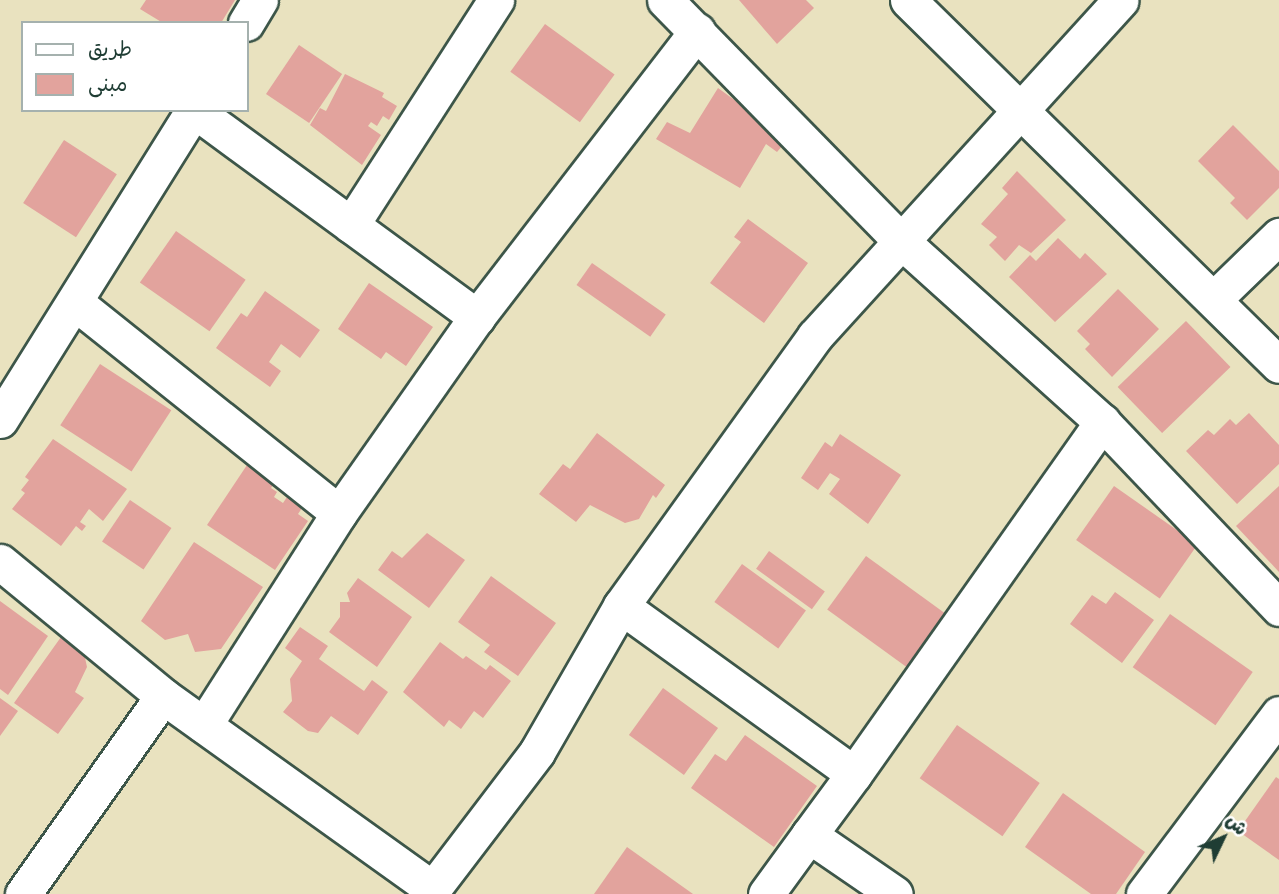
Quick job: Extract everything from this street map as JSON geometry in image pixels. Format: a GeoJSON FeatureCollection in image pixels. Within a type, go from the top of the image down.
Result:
{"type":"FeatureCollection","features":[{"type":"Feature","properties":{"kind":"street"},"geometry":{"type":"LineString","coordinates":[[247,21],[260,0]]}},
{"type":"Feature","properties":{"kind":"street"},"geometry":{"type":"LineString","coordinates":[[351,225],[496,0]]}},
{"type":"Feature","properties":{"kind":"street"},"geometry":{"type":"LineString","coordinates":[[665,0],[899,239],[1102,422],[1279,608]]}},
{"type":"Feature","properties":{"kind":"street"},"geometry":{"type":"LineString","coordinates":[[908,0],[1279,365]]}},
{"type":"Feature","properties":{"kind":"street"},"geometry":{"type":"LineString","coordinates":[[0,562],[163,696],[431,892],[537,752],[621,606],[800,356],[899,239],[1022,113],[1121,0]]}},
{"type":"Feature","properties":{"kind":"street"},"geometry":{"type":"LineString","coordinates":[[204,725],[339,513],[477,317],[697,31]]}},
{"type":"Feature","properties":{"kind":"street"},"geometry":{"type":"LineString","coordinates":[[0,420],[77,304],[193,112]]}},
{"type":"Feature","properties":{"kind":"street"},"geometry":{"type":"LineString","coordinates":[[197,112],[477,317]]}},
{"type":"Feature","properties":{"kind":"street"},"geometry":{"type":"LineString","coordinates":[[1214,299],[1279,236]]}},
{"type":"Feature","properties":{"kind":"street"},"geometry":{"type":"LineString","coordinates":[[77,304],[339,513]]}},
{"type":"Feature","properties":{"kind":"street"},"geometry":{"type":"LineString","coordinates":[[766,894],[1102,422]]}},
{"type":"Feature","properties":{"kind":"street"},"geometry":{"type":"LineString","coordinates":[[621,606],[854,774]]}},
{"type":"Feature","properties":{"kind":"street"},"geometry":{"type":"LineString","coordinates":[[23,894],[163,696]]}},
{"type":"Feature","properties":{"kind":"street"},"geometry":{"type":"LineString","coordinates":[[1143,894],[1279,714]]}},
{"type":"Feature","properties":{"kind":"street"},"geometry":{"type":"LineString","coordinates":[[809,835],[895,894]]}},
{"type":"Feature","properties":{"kind":"building"},"geometry":{"type":"Polygon","coordinates":[[[146,0],[235,0],[222,21],[160,21],[140,9],[146,0]]]}},
{"type":"Feature","properties":{"kind":"building"},"geometry":{"type":"Polygon","coordinates":[[[739,0],[806,0],[814,8],[777,44],[739,0]]]}},
{"type":"Feature","properties":{"kind":"building"},"geometry":{"type":"Polygon","coordinates":[[[545,24],[615,75],[580,122],[510,72],[545,24]]]}},
{"type":"Feature","properties":{"kind":"building"},"geometry":{"type":"Polygon","coordinates":[[[299,45],[342,74],[309,123],[266,94],[299,45]]]}},
{"type":"Feature","properties":{"kind":"building"},"geometry":{"type":"Polygon","coordinates":[[[345,74],[384,93],[382,97],[397,106],[389,120],[383,116],[377,126],[371,122],[368,126],[381,135],[362,165],[310,125],[320,108],[326,111],[345,74]]]}},
{"type":"Feature","properties":{"kind":"building"},"geometry":{"type":"Polygon","coordinates":[[[718,88],[788,139],[777,152],[766,144],[740,188],[656,139],[667,122],[690,133],[718,88]]]}},
{"type":"Feature","properties":{"kind":"building"},"geometry":{"type":"Polygon","coordinates":[[[1233,125],[1279,171],[1279,188],[1247,220],[1230,203],[1235,198],[1198,161],[1233,125]]]}},
{"type":"Feature","properties":{"kind":"building"},"geometry":{"type":"Polygon","coordinates":[[[64,140],[117,174],[76,237],[23,203],[64,140]]]}},
{"type":"Feature","properties":{"kind":"building"},"geometry":{"type":"Polygon","coordinates":[[[1017,171],[1066,220],[1031,253],[1019,245],[1005,261],[989,245],[997,237],[981,224],[1008,194],[1002,188],[1017,171]]]}},
{"type":"Feature","properties":{"kind":"building"},"geometry":{"type":"Polygon","coordinates":[[[748,219],[808,263],[764,323],[710,283],[741,242],[734,237],[748,219]]]}},
{"type":"Feature","properties":{"kind":"building"},"geometry":{"type":"Polygon","coordinates":[[[176,231],[246,280],[209,331],[140,283],[176,231]]]}},
{"type":"Feature","properties":{"kind":"building"},"geometry":{"type":"Polygon","coordinates":[[[1058,238],[1080,259],[1085,253],[1107,274],[1055,322],[1009,277],[1030,255],[1036,261],[1058,238]]]}},
{"type":"Feature","properties":{"kind":"building"},"geometry":{"type":"Polygon","coordinates":[[[592,263],[666,315],[650,337],[577,285],[592,263]]]}},
{"type":"Feature","properties":{"kind":"building"},"geometry":{"type":"Polygon","coordinates":[[[369,283],[433,327],[406,366],[386,352],[381,359],[338,329],[369,283]]]}},
{"type":"Feature","properties":{"kind":"building"},"geometry":{"type":"Polygon","coordinates":[[[1118,289],[1159,329],[1112,377],[1085,349],[1090,344],[1077,331],[1118,289]]]}},
{"type":"Feature","properties":{"kind":"building"},"geometry":{"type":"Polygon","coordinates":[[[265,291],[320,330],[300,358],[281,344],[269,362],[281,371],[270,387],[216,348],[241,313],[247,317],[265,291]]]}},
{"type":"Feature","properties":{"kind":"building"},"geometry":{"type":"Polygon","coordinates":[[[1186,321],[1230,367],[1162,433],[1118,387],[1186,321]]]}},
{"type":"Feature","properties":{"kind":"building"},"geometry":{"type":"Polygon","coordinates":[[[100,364],[171,410],[132,472],[60,425],[100,364]]]}},
{"type":"Feature","properties":{"kind":"building"},"geometry":{"type":"Polygon","coordinates":[[[1249,413],[1279,445],[1279,464],[1237,504],[1186,451],[1208,430],[1214,435],[1230,419],[1236,425],[1249,413]]]}},
{"type":"Feature","properties":{"kind":"building"},"geometry":{"type":"Polygon","coordinates":[[[597,433],[665,485],[656,498],[653,495],[639,519],[625,523],[590,505],[576,522],[539,494],[563,464],[570,469],[597,433]]]}},
{"type":"Feature","properties":{"kind":"building"},"geometry":{"type":"Polygon","coordinates":[[[840,434],[901,475],[868,524],[829,494],[840,479],[830,473],[818,490],[801,478],[825,442],[832,447],[840,434]]]}},
{"type":"Feature","properties":{"kind":"building"},"geometry":{"type":"Polygon","coordinates":[[[53,439],[127,489],[103,521],[89,509],[80,522],[86,526],[82,531],[76,526],[61,546],[12,509],[25,493],[21,490],[29,480],[25,477],[53,439]]]}},
{"type":"Feature","properties":{"kind":"building"},"geometry":{"type":"Polygon","coordinates":[[[251,459],[279,477],[271,488],[277,492],[274,497],[283,503],[287,497],[302,508],[298,514],[308,521],[275,570],[207,525],[251,459]]]}},
{"type":"Feature","properties":{"kind":"building"},"geometry":{"type":"Polygon","coordinates":[[[1114,486],[1198,545],[1160,599],[1076,540],[1114,486]]]}},
{"type":"Feature","properties":{"kind":"building"},"geometry":{"type":"Polygon","coordinates":[[[1279,486],[1279,572],[1236,526],[1279,486]]]}},
{"type":"Feature","properties":{"kind":"building"},"geometry":{"type":"Polygon","coordinates":[[[130,500],[171,528],[143,569],[102,541],[130,500]]]}},
{"type":"Feature","properties":{"kind":"building"},"geometry":{"type":"Polygon","coordinates":[[[427,533],[465,560],[429,608],[378,570],[392,551],[402,558],[427,533]]]}},
{"type":"Feature","properties":{"kind":"building"},"geometry":{"type":"Polygon","coordinates":[[[194,542],[263,587],[221,649],[195,652],[188,634],[165,640],[141,621],[194,542]]]}},
{"type":"Feature","properties":{"kind":"building"},"geometry":{"type":"Polygon","coordinates":[[[769,551],[825,592],[812,609],[756,569],[769,551]]]}},
{"type":"Feature","properties":{"kind":"building"},"geometry":{"type":"Polygon","coordinates":[[[866,556],[948,615],[909,669],[827,609],[866,556]]]}},
{"type":"Feature","properties":{"kind":"building"},"geometry":{"type":"Polygon","coordinates":[[[742,564],[806,610],[778,648],[714,602],[742,564]]]}},
{"type":"Feature","properties":{"kind":"building"},"geometry":{"type":"Polygon","coordinates":[[[491,576],[556,623],[518,676],[484,652],[490,645],[458,622],[491,576]]]}},
{"type":"Feature","properties":{"kind":"building"},"geometry":{"type":"Polygon","coordinates":[[[358,578],[412,617],[377,667],[329,632],[340,617],[340,602],[350,602],[347,593],[358,578]]]}},
{"type":"Feature","properties":{"kind":"building"},"geometry":{"type":"Polygon","coordinates":[[[1115,592],[1154,620],[1122,663],[1070,624],[1092,595],[1106,604],[1115,592]]]}},
{"type":"Feature","properties":{"kind":"building"},"geometry":{"type":"Polygon","coordinates":[[[0,601],[48,636],[8,695],[0,689],[0,601]]]}},
{"type":"Feature","properties":{"kind":"building"},"geometry":{"type":"Polygon","coordinates":[[[1170,614],[1253,672],[1215,725],[1133,667],[1170,614]]]}},
{"type":"Feature","properties":{"kind":"building"},"geometry":{"type":"Polygon","coordinates":[[[300,627],[328,646],[319,659],[364,691],[372,680],[388,692],[358,735],[331,716],[318,733],[308,731],[283,712],[292,701],[290,679],[302,661],[285,648],[300,627]]]}},
{"type":"Feature","properties":{"kind":"building"},"geometry":{"type":"Polygon","coordinates":[[[61,637],[84,653],[87,667],[75,692],[84,698],[58,734],[14,703],[61,637]]]}},
{"type":"Feature","properties":{"kind":"building"},"geometry":{"type":"Polygon","coordinates":[[[440,642],[463,659],[466,656],[486,670],[490,665],[511,681],[483,718],[474,711],[461,729],[449,720],[444,727],[403,692],[440,642]]]}},
{"type":"Feature","properties":{"kind":"building"},"geometry":{"type":"Polygon","coordinates":[[[663,688],[718,728],[684,775],[629,735],[663,688]]]}},
{"type":"Feature","properties":{"kind":"building"},"geometry":{"type":"Polygon","coordinates":[[[0,698],[18,711],[0,736],[0,698]]]}},
{"type":"Feature","properties":{"kind":"building"},"geometry":{"type":"Polygon","coordinates":[[[957,725],[1040,783],[1002,836],[920,778],[957,725]]]}},
{"type":"Feature","properties":{"kind":"building"},"geometry":{"type":"Polygon","coordinates":[[[745,735],[817,786],[774,847],[691,788],[715,754],[726,761],[745,735]]]}},
{"type":"Feature","properties":{"kind":"building"},"geometry":{"type":"Polygon","coordinates":[[[1276,777],[1279,779],[1279,860],[1238,831],[1276,777]]]}},
{"type":"Feature","properties":{"kind":"building"},"geometry":{"type":"Polygon","coordinates":[[[1063,793],[1145,852],[1116,894],[1091,894],[1025,847],[1063,793]]]}},
{"type":"Feature","properties":{"kind":"building"},"geometry":{"type":"Polygon","coordinates":[[[627,847],[693,894],[594,894],[627,847]]]}}]}
